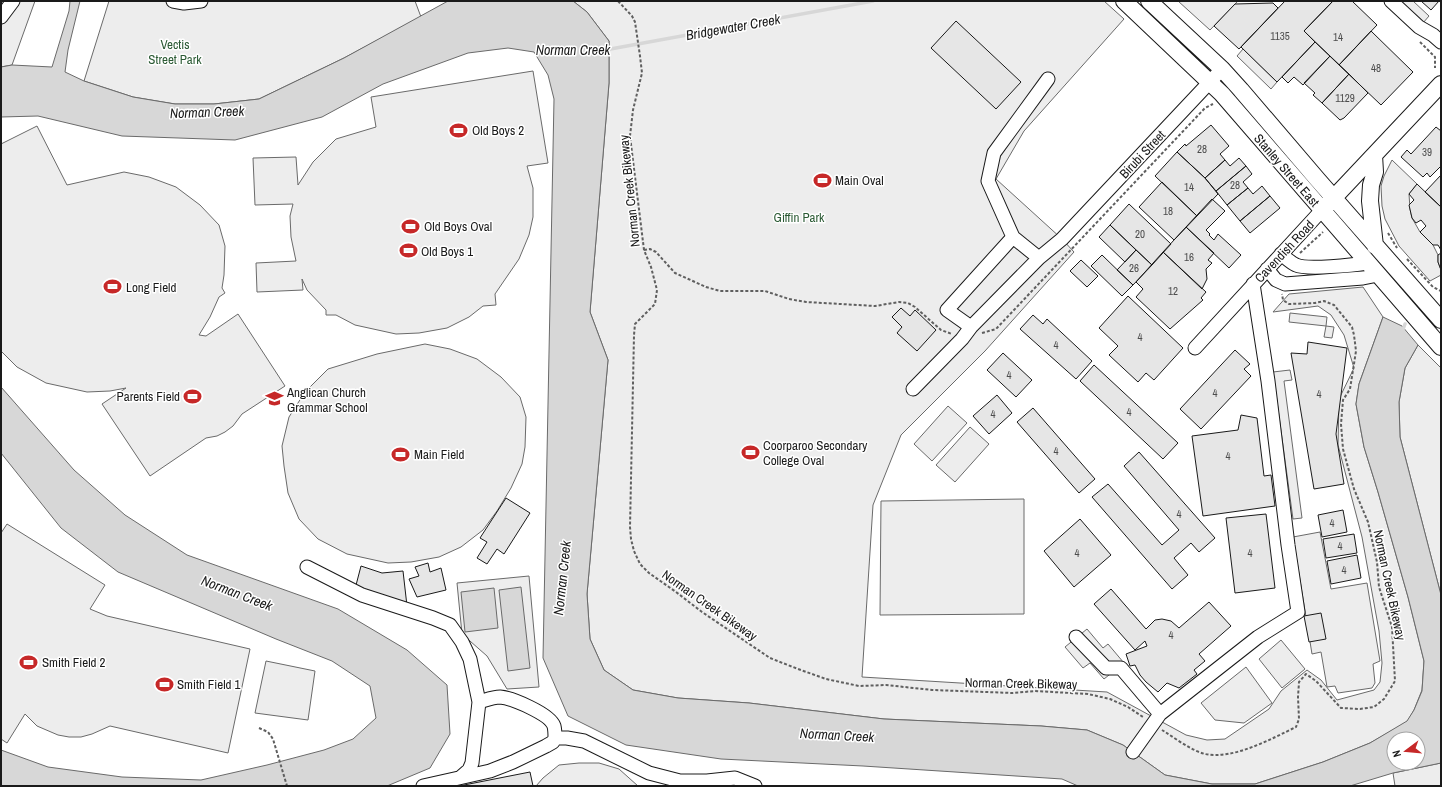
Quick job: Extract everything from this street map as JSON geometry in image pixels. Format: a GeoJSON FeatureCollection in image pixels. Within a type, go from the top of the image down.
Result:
{"type":"FeatureCollection","features":[{"type":"Feature","properties":{"kind":"main road","name":"Stanley Street East"},"geometry":{"type":"LineString","coordinates":[[1124,1],[1222,94],[1441,347]]}},
{"type":"Feature","properties":{"kind":"main road","name":"Stanley Street East"},"geometry":{"type":"LineString","coordinates":[[1150,1],[1222,69],[1441,320]]}},
{"type":"Feature","properties":{"kind":"main road","name":"Cavendish Road"},"geometry":{"type":"LineString","coordinates":[[1322,210],[1441,84]]}},
{"type":"Feature","properties":{"kind":"main road"},"geometry":{"type":"LineString","coordinates":[[1374,155],[1375,172],[1371,185],[1370,201],[1376,246]]}},
{"type":"Feature","properties":{"kind":"street"},"geometry":{"type":"LineString","coordinates":[[1,17],[13,1]]}},
{"type":"Feature","properties":{"kind":"street"},"geometry":{"type":"LineString","coordinates":[[173,1],[184,3],[201,1]]}},
{"type":"Feature","properties":{"kind":"street"},"geometry":{"type":"LineString","coordinates":[[1391,1],[1419,27],[1433,35],[1441,42]]}},
{"type":"Feature","properties":{"kind":"street","name":"Birubi Street"},"geometry":{"type":"LineString","coordinates":[[913,389],[1039,258],[1062,239],[1222,69]]}},
{"type":"Feature","properties":{"kind":"street"},"geometry":{"type":"LineString","coordinates":[[1039,258],[1014,237],[988,181],[994,153],[1048,79]]}},
{"type":"Feature","properties":{"kind":"street","name":"Cavendish Road"},"geometry":{"type":"LineString","coordinates":[[1195,348],[1322,210]]}},
{"type":"Feature","properties":{"kind":"street"},"geometry":{"type":"LineString","coordinates":[[971,327],[947,310],[1014,237]]}},
{"type":"Feature","properties":{"kind":"street"},"geometry":{"type":"LineString","coordinates":[[1281,254],[1295,265],[1305,267],[1367,263]]}},
{"type":"Feature","properties":{"kind":"street"},"geometry":{"type":"LineString","coordinates":[[1267,269],[1276,280],[1289,284],[1378,275]]}},
{"type":"Feature","properties":{"kind":"street"},"geometry":{"type":"LineString","coordinates":[[1134,752],[1157,719],[1258,637],[1298,612],[1288,545],[1268,381],[1253,284]]}},
{"type":"Feature","properties":{"kind":"street"},"geometry":{"type":"LineString","coordinates":[[307,567],[362,595],[450,625],[462,642],[470,659],[479,702],[472,756],[468,770],[461,778]]}},
{"type":"Feature","properties":{"kind":"street"},"geometry":{"type":"LineString","coordinates":[[1076,636],[1106,668],[1120,668],[1157,719]]}},
{"type":"Feature","properties":{"kind":"street"},"geometry":{"type":"LineString","coordinates":[[474,675],[492,698]]}},
{"type":"Feature","properties":{"kind":"street"},"geometry":{"type":"LineString","coordinates":[[479,702],[492,698],[508,698],[528,706],[564,727],[584,741],[649,773],[680,781],[707,781],[735,778],[756,786]]}},
{"type":"Feature","properties":{"kind":"street"},"geometry":{"type":"LineString","coordinates":[[550,719],[554,726],[556,738]]}},
{"type":"Feature","properties":{"kind":"street"},"geometry":{"type":"LineString","coordinates":[[423,786],[494,769],[513,762],[546,746],[553,742],[556,738],[584,741]]}},
{"type":"Feature","properties":{"kind":"street"},"geometry":{"type":"LineString","coordinates":[[472,756],[479,765],[494,769]]}},
{"type":"Feature","properties":{"kind":"path","name":"Norman Creek Bikeway"},"geometry":{"type":"LineString","coordinates":[[618,1],[632,16],[635,22],[640,56],[642,73],[633,110],[630,136],[644,250],[651,267],[657,290],[655,304],[642,315],[635,324],[630,527],[631,539],[634,551],[640,564],[649,573],[702,612],[770,658],[826,679],[859,686],[886,685],[932,690],[1012,693],[1035,691],[1088,694],[1110,699],[1157,719],[1185,744],[1205,754],[1224,755],[1242,750],[1296,727],[1300,719],[1298,697],[1299,682],[1306,674],[1316,681],[1341,708],[1360,709],[1374,707],[1384,699],[1395,681],[1392,627],[1379,587],[1377,562],[1368,522],[1354,489],[1343,449],[1341,424],[1343,400],[1350,389],[1356,351],[1352,327],[1334,305],[1324,301],[1315,303],[1289,304],[1283,300],[1281,290],[1282,283]]}},
{"type":"Feature","properties":{"kind":"path"},"geometry":{"type":"LineString","coordinates":[[644,250],[650,249],[656,252],[676,273],[706,287],[720,291],[765,291],[789,299],[806,302],[875,306],[899,302],[908,303],[915,307],[941,330],[962,339],[996,329],[1205,108],[1213,104]]}},
{"type":"Feature","properties":{"kind":"path"},"geometry":{"type":"LineString","coordinates":[[1385,227],[1390,239],[1398,250]]}},
{"type":"Feature","properties":{"kind":"path"},"geometry":{"type":"LineString","coordinates":[[1292,263],[1323,230]]}},
{"type":"Feature","properties":{"kind":"path"},"geometry":{"type":"LineString","coordinates":[[1403,255],[1434,287],[1441,291]]}},
{"type":"Feature","properties":{"kind":"path"},"geometry":{"type":"LineString","coordinates":[[259,728],[268,732],[273,739],[286,786]]}},
{"type":"Feature","properties":{"kind":"shaded area"},"geometry":{"type":"Polygon","coordinates":[[[1,1],[35,1],[12,65],[1,67],[1,1]]]}},
{"type":"Feature","properties":{"kind":"shaded area","name":"Vectis Street Park"},"geometry":{"type":"Polygon","coordinates":[[[109,1],[415,1],[421,17],[344,58],[259,99],[214,104],[175,104],[133,97],[84,81],[109,1]]]}},
{"type":"Feature","properties":{"kind":"shaded area","name":"Giffin Park"},"geometry":{"type":"Polygon","coordinates":[[[573,1],[1104,1],[1124,19],[1024,131],[996,179],[1062,239],[1074,252],[985,351],[901,435],[873,505],[862,677],[1107,692],[1186,735],[1207,740],[1225,739],[1269,709],[1281,691],[1307,670],[1321,680],[1337,700],[1374,690],[1380,682],[1382,663],[1379,631],[1362,537],[1338,445],[1339,399],[1354,368],[1344,335],[1331,315],[1318,306],[1273,312],[1289,294],[1363,287],[1383,317],[1359,384],[1356,404],[1364,447],[1408,597],[1424,661],[1422,690],[1414,710],[1407,722],[1391,731],[1386,731],[1386,734],[1370,743],[1323,762],[1255,784],[1212,784],[1165,775],[1123,745],[1087,730],[1041,726],[884,719],[749,703],[678,698],[633,690],[604,670],[590,639],[587,594],[608,360],[590,312],[609,83],[609,41],[587,12],[573,1]]]}},
{"type":"Feature","properties":{"kind":"shaded area"},"geometry":{"type":"Polygon","coordinates":[[[1178,1],[1238,1],[1210,30],[1178,1]]]}},
{"type":"Feature","properties":{"kind":"shaded area"},"geometry":{"type":"Polygon","coordinates":[[[1400,1],[1413,1],[1429,16],[1423,23],[1400,1]]]}},
{"type":"Feature","properties":{"kind":"shaded area"},"geometry":{"type":"Polygon","coordinates":[[[1243,49],[1277,82],[1271,89],[1237,56],[1243,49]]]}},
{"type":"Feature","properties":{"kind":"shaded area","name":"Old Boys Oval"},"geometry":{"type":"Polygon","coordinates":[[[533,71],[548,163],[527,166],[533,188],[533,217],[529,235],[519,259],[495,294],[496,305],[483,306],[469,317],[447,328],[419,333],[396,334],[355,325],[336,315],[326,315],[326,310],[307,290],[302,279],[303,290],[257,292],[256,263],[296,261],[291,237],[290,216],[293,204],[255,205],[253,158],[296,157],[298,185],[313,162],[336,139],[376,127],[371,97],[533,71]]]}},
{"type":"Feature","properties":{"kind":"shaded area"},"geometry":{"type":"Polygon","coordinates":[[[37,126],[67,185],[124,172],[149,177],[176,187],[200,205],[219,225],[225,246],[222,288],[225,293],[219,297],[210,317],[199,335],[206,336],[238,314],[285,386],[242,414],[233,426],[225,432],[217,436],[206,438],[150,476],[102,404],[126,388],[110,391],[87,392],[46,383],[17,367],[1,351],[1,144],[37,126]]]}},
{"type":"Feature","properties":{"kind":"shaded area"},"geometry":{"type":"Polygon","coordinates":[[[1392,160],[1417,184],[1409,194],[1412,218],[1420,232],[1433,245],[1438,255],[1438,262],[1441,270],[1441,275],[1430,281],[1399,246],[1385,219],[1382,206],[1381,186],[1392,160]]]}},
{"type":"Feature","properties":{"kind":"shaded area"},"geometry":{"type":"Polygon","coordinates":[[[1290,313],[1327,317],[1326,326],[1289,322],[1290,313]]]}},
{"type":"Feature","properties":{"kind":"shaded area"},"geometry":{"type":"Polygon","coordinates":[[[1326,326],[1334,327],[1332,338],[1324,337],[1326,326]]]}},
{"type":"Feature","properties":{"kind":"shaded area"},"geometry":{"type":"Polygon","coordinates":[[[425,344],[450,349],[477,359],[501,377],[520,397],[526,417],[525,447],[522,464],[511,488],[497,511],[483,530],[461,547],[439,557],[411,562],[388,563],[347,554],[318,539],[299,519],[288,493],[282,446],[289,417],[305,392],[328,369],[377,354],[425,344]]]}},
{"type":"Feature","properties":{"kind":"shaded area"},"geometry":{"type":"Polygon","coordinates":[[[1418,345],[1441,368],[1441,595],[1400,437],[1399,402],[1405,368],[1418,345]]]}},
{"type":"Feature","properties":{"kind":"shaded area"},"geometry":{"type":"Polygon","coordinates":[[[1290,370],[1292,380],[1284,381],[1302,518],[1293,519],[1273,372],[1290,370]]]}},
{"type":"Feature","properties":{"kind":"shaded area"},"geometry":{"type":"Polygon","coordinates":[[[948,406],[967,423],[932,461],[914,444],[948,406]]]}},
{"type":"Feature","properties":{"kind":"shaded area"},"geometry":{"type":"Polygon","coordinates":[[[970,427],[989,444],[955,482],[936,465],[970,427]]]}},
{"type":"Feature","properties":{"kind":"shaded area"},"geometry":{"type":"Polygon","coordinates":[[[1024,499],[1024,614],[880,615],[881,501],[1024,499]]]}},
{"type":"Feature","properties":{"kind":"shaded area"},"geometry":{"type":"Polygon","coordinates":[[[7,524],[105,585],[90,609],[107,616],[250,649],[228,753],[110,726],[81,737],[58,735],[37,726],[25,714],[7,743],[1,739],[1,533],[7,524]]]}},
{"type":"Feature","properties":{"kind":"shaded area"},"geometry":{"type":"Polygon","coordinates":[[[1320,532],[1331,589],[1367,583],[1380,661],[1373,664],[1375,683],[1372,688],[1338,693],[1335,686],[1327,687],[1321,652],[1312,654],[1293,537],[1320,532]]]}},
{"type":"Feature","properties":{"kind":"shaded area"},"geometry":{"type":"Polygon","coordinates":[[[529,576],[539,687],[507,689],[487,656],[462,634],[457,583],[529,576]]]}},
{"type":"Feature","properties":{"kind":"shaded area"},"geometry":{"type":"Polygon","coordinates":[[[1087,629],[1103,648],[1108,644],[1124,663],[1104,679],[1090,663],[1083,668],[1065,647],[1087,629]]]}},
{"type":"Feature","properties":{"kind":"shaded area"},"geometry":{"type":"Polygon","coordinates":[[[1281,640],[1305,669],[1282,688],[1259,659],[1281,640]]]}},
{"type":"Feature","properties":{"kind":"shaded area"},"geometry":{"type":"Polygon","coordinates":[[[266,661],[315,671],[308,720],[255,713],[266,661]]]}},
{"type":"Feature","properties":{"kind":"shaded area"},"geometry":{"type":"Polygon","coordinates":[[[1246,667],[1272,703],[1244,723],[1215,720],[1201,703],[1246,667]]]}},
{"type":"Feature","properties":{"kind":"shaded area"},"geometry":{"type":"Polygon","coordinates":[[[599,763],[619,769],[638,786],[536,786],[559,765],[599,763]]]}},
{"type":"Feature","properties":{"kind":"shaded area"},"geometry":{"type":"Polygon","coordinates":[[[1441,763],[1441,786],[1395,786],[1393,773],[1403,771],[1426,771],[1426,766],[1441,763]]]}},
{"type":"Feature","properties":{"kind":"water","name":"Norman Creek"},"geometry":{"type":"Polygon","coordinates":[[[70,1],[80,1],[68,50],[65,72],[84,81],[133,97],[175,104],[214,104],[259,99],[344,58],[448,1],[573,1],[587,12],[609,41],[609,83],[590,312],[608,360],[587,594],[590,639],[604,670],[633,690],[678,698],[749,703],[884,719],[1041,726],[1087,730],[1123,745],[1165,775],[1212,784],[1255,784],[1323,762],[1370,743],[1386,733],[1386,771],[1403,771],[1350,786],[1078,786],[1062,779],[863,766],[721,759],[626,745],[568,716],[543,658],[554,99],[548,75],[534,52],[508,48],[468,53],[383,84],[322,117],[235,140],[122,136],[38,116],[1,117],[1,67],[12,65],[52,67],[69,11],[70,1]]]}},
{"type":"Feature","properties":{"kind":"water","name":"Norman Creek"},"geometry":{"type":"Polygon","coordinates":[[[1383,317],[1402,326],[1418,345],[1405,368],[1399,402],[1400,437],[1441,595],[1441,763],[1426,766],[1426,731],[1390,731],[1407,721],[1414,710],[1422,691],[1424,661],[1408,597],[1364,447],[1356,404],[1359,384],[1383,317]]]}},
{"type":"Feature","properties":{"kind":"water","name":"Norman Creek"},"geometry":{"type":"Polygon","coordinates":[[[1,387],[74,470],[125,515],[187,555],[338,609],[407,650],[447,685],[450,734],[430,768],[387,786],[1,786],[1,750],[48,767],[122,777],[201,780],[324,750],[353,739],[376,718],[370,686],[332,661],[118,572],[61,528],[1,453],[1,387]]]}},
{"type":"Feature","properties":{"kind":"water"},"geometry":{"type":"Polygon","coordinates":[[[521,587],[530,668],[508,671],[499,590],[521,587]]]}},
{"type":"Feature","properties":{"kind":"water"},"geometry":{"type":"Polygon","coordinates":[[[494,588],[498,628],[465,632],[461,592],[494,588]]]}},
{"type":"Feature","properties":{"kind":"building"},"geometry":{"type":"Polygon","coordinates":[[[1285,1],[1333,1],[1304,31],[1315,42],[1277,82],[1241,47],[1285,1]]]}},
{"type":"Feature","properties":{"kind":"building"},"geometry":{"type":"Polygon","coordinates":[[[1333,1],[1352,1],[1377,25],[1339,65],[1304,31],[1333,1]]]}},
{"type":"Feature","properties":{"kind":"building"},"geometry":{"type":"Polygon","coordinates":[[[1421,1],[1439,1],[1431,10],[1421,1]]]}},
{"type":"Feature","properties":{"kind":"building"},"geometry":{"type":"Polygon","coordinates":[[[1273,3],[1278,8],[1239,49],[1214,26],[1235,4],[1273,3]]]}},
{"type":"Feature","properties":{"kind":"building"},"geometry":{"type":"Polygon","coordinates":[[[956,21],[1021,82],[996,109],[931,48],[956,21]]]}},
{"type":"Feature","properties":{"kind":"building"},"geometry":{"type":"Polygon","coordinates":[[[1371,31],[1413,72],[1381,105],[1339,65],[1371,31]]]}},
{"type":"Feature","properties":{"kind":"building"},"geometry":{"type":"Polygon","coordinates":[[[1315,42],[1330,56],[1303,85],[1294,77],[1288,83],[1282,77],[1315,42]]]}},
{"type":"Feature","properties":{"kind":"building"},"geometry":{"type":"Polygon","coordinates":[[[1330,56],[1349,74],[1322,103],[1313,95],[1315,93],[1304,83],[1330,56]]]}},
{"type":"Feature","properties":{"kind":"building"},"geometry":{"type":"Polygon","coordinates":[[[1349,74],[1368,93],[1344,118],[1340,120],[1322,103],[1349,74]]]}},
{"type":"Feature","properties":{"kind":"building"},"geometry":{"type":"Polygon","coordinates":[[[1211,125],[1229,146],[1220,154],[1225,160],[1205,178],[1177,152],[1185,144],[1186,146],[1211,125]]]}},
{"type":"Feature","properties":{"kind":"building"},"geometry":{"type":"Polygon","coordinates":[[[1436,127],[1441,131],[1441,166],[1430,177],[1427,173],[1423,177],[1401,157],[1407,150],[1411,154],[1436,127]]]}},
{"type":"Feature","properties":{"kind":"building"},"geometry":{"type":"Polygon","coordinates":[[[1177,152],[1205,178],[1218,194],[1197,216],[1155,176],[1177,152]]]}},
{"type":"Feature","properties":{"kind":"building"},"geometry":{"type":"Polygon","coordinates":[[[1239,158],[1246,166],[1216,191],[1205,178],[1225,160],[1230,166],[1239,158]]]}},
{"type":"Feature","properties":{"kind":"building"},"geometry":{"type":"Polygon","coordinates":[[[1246,166],[1252,174],[1243,182],[1248,188],[1227,205],[1216,191],[1246,166]]]}},
{"type":"Feature","properties":{"kind":"building"},"geometry":{"type":"Polygon","coordinates":[[[1441,175],[1441,207],[1425,192],[1441,175]]]}},
{"type":"Feature","properties":{"kind":"building"},"geometry":{"type":"Polygon","coordinates":[[[1162,182],[1197,216],[1174,240],[1139,207],[1162,182]]]}},
{"type":"Feature","properties":{"kind":"building"},"geometry":{"type":"Polygon","coordinates":[[[1417,184],[1441,207],[1441,250],[1438,245],[1433,245],[1420,232],[1426,226],[1421,220],[1416,223],[1412,218],[1409,205],[1414,200],[1409,194],[1417,184]]]}},
{"type":"Feature","properties":{"kind":"building"},"geometry":{"type":"Polygon","coordinates":[[[1262,186],[1270,196],[1240,221],[1227,205],[1248,188],[1253,194],[1262,186]]]}},
{"type":"Feature","properties":{"kind":"building"},"geometry":{"type":"Polygon","coordinates":[[[1270,196],[1280,208],[1250,233],[1240,221],[1270,196]]]}},
{"type":"Feature","properties":{"kind":"building"},"geometry":{"type":"Polygon","coordinates":[[[1212,199],[1225,211],[1206,230],[1214,240],[1218,234],[1241,255],[1229,268],[1186,227],[1212,199]]]}},
{"type":"Feature","properties":{"kind":"building"},"geometry":{"type":"Polygon","coordinates":[[[1129,204],[1171,244],[1152,265],[1110,225],[1129,204]]]}},
{"type":"Feature","properties":{"kind":"building"},"geometry":{"type":"Polygon","coordinates":[[[1110,225],[1136,250],[1125,262],[1099,237],[1110,225]]]}},
{"type":"Feature","properties":{"kind":"building"},"geometry":{"type":"Polygon","coordinates":[[[1186,227],[1214,253],[1208,260],[1212,263],[1206,269],[1207,279],[1202,289],[1163,252],[1186,227]]]}},
{"type":"Feature","properties":{"kind":"building"},"geometry":{"type":"Polygon","coordinates":[[[1136,250],[1152,265],[1133,285],[1117,270],[1136,250]]]}},
{"type":"Feature","properties":{"kind":"building"},"geometry":{"type":"Polygon","coordinates":[[[1163,252],[1206,292],[1201,298],[1203,300],[1170,329],[1136,297],[1143,289],[1136,282],[1163,252]]]}},
{"type":"Feature","properties":{"kind":"building"},"geometry":{"type":"Polygon","coordinates":[[[1441,253],[1441,270],[1438,262],[1438,255],[1441,253]]]}},
{"type":"Feature","properties":{"kind":"building"},"geometry":{"type":"Polygon","coordinates":[[[1102,255],[1133,285],[1122,296],[1091,266],[1102,255]]]}},
{"type":"Feature","properties":{"kind":"building"},"geometry":{"type":"Polygon","coordinates":[[[1081,260],[1098,276],[1087,287],[1070,271],[1081,260]]]}},
{"type":"Feature","properties":{"kind":"building"},"geometry":{"type":"Polygon","coordinates":[[[1128,296],[1183,348],[1154,380],[1146,373],[1138,382],[1109,355],[1118,346],[1099,328],[1128,296]]]}},
{"type":"Feature","properties":{"kind":"building"},"geometry":{"type":"Polygon","coordinates":[[[901,308],[910,316],[915,310],[936,330],[917,351],[897,333],[902,327],[892,317],[901,308]]]}},
{"type":"Feature","properties":{"kind":"building"},"geometry":{"type":"Polygon","coordinates":[[[1033,315],[1043,324],[1047,319],[1092,361],[1076,379],[1020,329],[1033,315]]]}},
{"type":"Feature","properties":{"kind":"building"},"geometry":{"type":"Polygon","coordinates":[[[1308,342],[1347,348],[1336,434],[1344,484],[1314,489],[1291,353],[1307,354],[1308,342]]]}},
{"type":"Feature","properties":{"kind":"building"},"geometry":{"type":"Polygon","coordinates":[[[1235,350],[1250,364],[1244,369],[1251,376],[1201,429],[1180,409],[1235,350]]]}},
{"type":"Feature","properties":{"kind":"building"},"geometry":{"type":"Polygon","coordinates":[[[1003,353],[1032,380],[1016,397],[987,370],[1003,353]]]}},
{"type":"Feature","properties":{"kind":"building"},"geometry":{"type":"Polygon","coordinates":[[[1094,365],[1178,443],[1163,459],[1080,381],[1094,365]]]}},
{"type":"Feature","properties":{"kind":"building"},"geometry":{"type":"Polygon","coordinates":[[[997,395],[1012,413],[989,434],[973,416],[997,395]]]}},
{"type":"Feature","properties":{"kind":"building"},"geometry":{"type":"Polygon","coordinates":[[[1033,408],[1095,479],[1079,493],[1017,422],[1033,408]]]}},
{"type":"Feature","properties":{"kind":"building"},"geometry":{"type":"Polygon","coordinates":[[[1241,415],[1257,418],[1264,476],[1271,475],[1275,506],[1203,516],[1192,436],[1238,430],[1241,415]]]}},
{"type":"Feature","properties":{"kind":"building"},"geometry":{"type":"Polygon","coordinates":[[[1139,452],[1215,538],[1199,552],[1191,543],[1174,558],[1188,575],[1172,589],[1092,497],[1108,484],[1162,545],[1179,530],[1124,466],[1139,452]]]}},
{"type":"Feature","properties":{"kind":"building"},"geometry":{"type":"Polygon","coordinates":[[[506,498],[530,513],[504,554],[497,549],[487,564],[477,558],[487,542],[480,538],[506,498]]]}},
{"type":"Feature","properties":{"kind":"building"},"geometry":{"type":"Polygon","coordinates":[[[1343,510],[1347,532],[1322,537],[1318,515],[1343,510]]]}},
{"type":"Feature","properties":{"kind":"building"},"geometry":{"type":"Polygon","coordinates":[[[1266,514],[1275,588],[1235,593],[1226,518],[1266,514]]]}},
{"type":"Feature","properties":{"kind":"building"},"geometry":{"type":"Polygon","coordinates":[[[1080,519],[1111,555],[1074,587],[1044,551],[1080,519]]]}},
{"type":"Feature","properties":{"kind":"building"},"geometry":{"type":"Polygon","coordinates":[[[1354,534],[1357,553],[1326,558],[1323,539],[1354,534]]]}},
{"type":"Feature","properties":{"kind":"building"},"geometry":{"type":"Polygon","coordinates":[[[1357,555],[1361,578],[1331,584],[1327,561],[1357,555]]]}},
{"type":"Feature","properties":{"kind":"building"},"geometry":{"type":"Polygon","coordinates":[[[428,563],[430,572],[441,568],[446,590],[417,597],[409,579],[419,576],[415,567],[428,563]]]}},
{"type":"Feature","properties":{"kind":"building"},"geometry":{"type":"Polygon","coordinates":[[[361,566],[382,573],[403,571],[407,606],[355,589],[361,566]]]}},
{"type":"Feature","properties":{"kind":"building"},"geometry":{"type":"Polygon","coordinates":[[[1111,589],[1146,629],[1155,620],[1162,619],[1171,621],[1179,628],[1209,602],[1231,626],[1199,654],[1205,661],[1194,670],[1197,674],[1179,688],[1167,683],[1158,692],[1140,675],[1135,665],[1130,666],[1126,654],[1147,646],[1145,641],[1135,650],[1094,604],[1111,589]]]}},
{"type":"Feature","properties":{"kind":"building"},"geometry":{"type":"Polygon","coordinates":[[[1321,613],[1326,639],[1309,642],[1304,616],[1321,613]]]}},
{"type":"Feature","properties":{"kind":"building"},"geometry":{"type":"Polygon","coordinates":[[[530,772],[533,786],[459,786],[530,772]]]}},
{"type":"Feature","properties":{"kind":"waterway","name":"Bridgewater Creek"},"geometry":{"type":"LineString","coordinates":[[605,50],[873,1]]}},
{"type":"Feature","properties":{"kind":"waterway"},"geometry":{"type":"LineString","coordinates":[[1402,332],[1405,324]]}},
{"type":"Feature","properties":{"kind":"place","name":"Old Boys 2"},"geometry":{"type":"Point","coordinates":[459,130]}},
{"type":"Feature","properties":{"kind":"place","name":"Main Oval"},"geometry":{"type":"Point","coordinates":[822,180]}},
{"type":"Feature","properties":{"kind":"place","name":"Old Boys Oval"},"geometry":{"type":"Point","coordinates":[411,226]}},
{"type":"Feature","properties":{"kind":"place","name":"Old Boys 1"},"geometry":{"type":"Point","coordinates":[408,251]}},
{"type":"Feature","properties":{"kind":"place","name":"Long Field"},"geometry":{"type":"Point","coordinates":[113,287]}},
{"type":"Feature","properties":{"kind":"place","name":"Parents Field"},"geometry":{"type":"Point","coordinates":[193,396]}},
{"type":"Feature","properties":{"kind":"place","name":"Anglican Church Grammar School"},"geometry":{"type":"Point","coordinates":[274,399]}},
{"type":"Feature","properties":{"kind":"place","name":"Coorparoo Secondary College Oval"},"geometry":{"type":"Point","coordinates":[750,452]}},
{"type":"Feature","properties":{"kind":"place","name":"Main Field"},"geometry":{"type":"Point","coordinates":[401,454]}},
{"type":"Feature","properties":{"kind":"place","name":"Smith Field 2"},"geometry":{"type":"Point","coordinates":[29,662]}},
{"type":"Feature","properties":{"kind":"place","name":"Smith Field 1"},"geometry":{"type":"Point","coordinates":[164,684]}}]}
